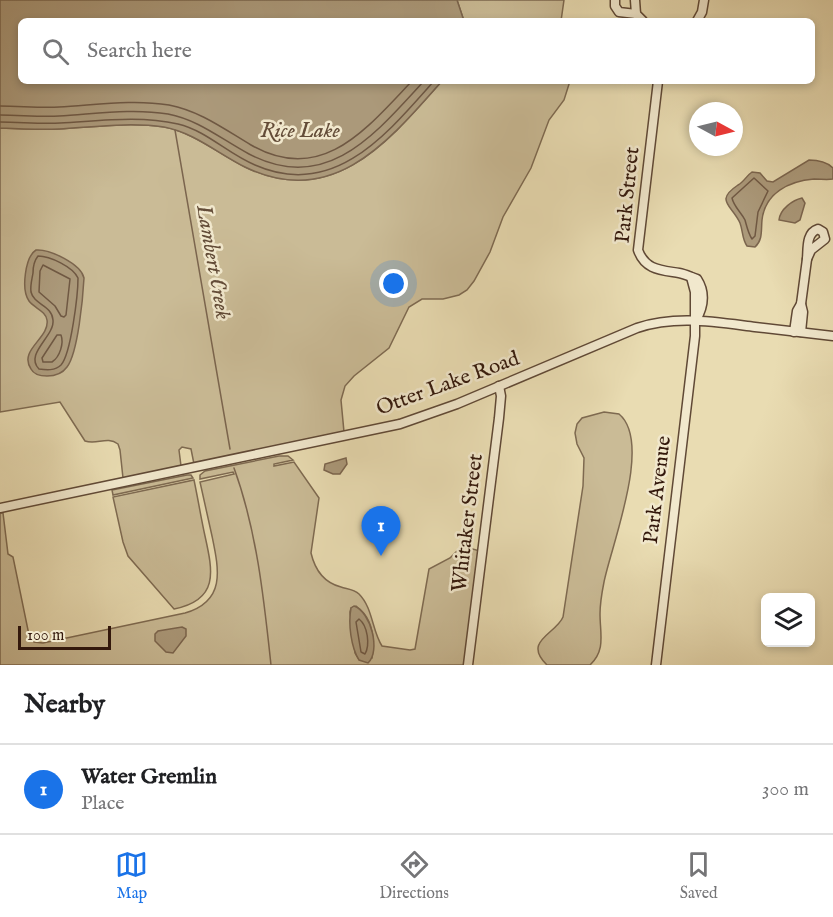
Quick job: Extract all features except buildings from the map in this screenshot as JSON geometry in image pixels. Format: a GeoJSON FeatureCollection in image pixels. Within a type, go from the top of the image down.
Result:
{"type":"FeatureCollection","features":[{"type":"Feature","properties":{"kind":"street"},"geometry":{"type":"LineString","coordinates":[[615,0],[615,6],[620,12],[636,14],[641,18]]}},
{"type":"Feature","properties":{"kind":"street"},"geometry":{"type":"LineString","coordinates":[[635,0],[636,14]]}},
{"type":"Feature","properties":{"kind":"street"},"geometry":{"type":"LineString","coordinates":[[699,18],[704,0]]}},
{"type":"Feature","properties":{"kind":"street","name":"Park Street"},"geometry":{"type":"LineString","coordinates":[[658,84],[638,250],[643,260],[651,267],[697,279],[704,294],[702,309],[696,320]]}},
{"type":"Feature","properties":{"kind":"street"},"geometry":{"type":"LineString","coordinates":[[797,332],[797,311],[801,304],[807,259]]}},
{"type":"Feature","properties":{"kind":"street","name":"Otter Lake Road"},"geometry":{"type":"LineString","coordinates":[[0,508],[384,429],[419,419],[644,326],[671,320],[696,320],[833,336]]}},
{"type":"Feature","properties":{"kind":"street","name":"Park Avenue"},"geometry":{"type":"LineString","coordinates":[[656,665],[696,320]]}},
{"type":"Feature","properties":{"kind":"street","name":"Whitaker Street"},"geometry":{"type":"LineString","coordinates":[[468,665],[499,418],[501,398],[499,387]]}},
{"type":"Feature","properties":{"kind":"shaded area"},"geometry":{"type":"Polygon","coordinates":[[[457,0],[564,0],[561,18],[463,18],[457,0]]]}},
{"type":"Feature","properties":{"kind":"shaded area"},"geometry":{"type":"Polygon","coordinates":[[[439,84],[569,84],[564,100],[549,120],[531,168],[503,217],[490,252],[474,281],[467,290],[459,295],[443,299],[422,299],[409,307],[389,348],[345,386],[341,400],[344,432],[194,464],[191,449],[182,447],[179,450],[181,466],[123,478],[118,444],[110,441],[85,441],[60,402],[0,412],[0,128],[52,129],[125,125],[164,127],[186,134],[245,167],[277,178],[305,180],[332,175],[357,163],[401,126],[439,84]]]}},
{"type":"Feature","properties":{"kind":"shaded area"},"geometry":{"type":"Polygon","coordinates":[[[604,412],[619,414],[628,428],[632,447],[627,495],[602,594],[600,648],[590,665],[547,665],[540,657],[539,644],[563,617],[583,486],[584,458],[577,444],[575,433],[577,424],[582,418],[604,412]]]}},
{"type":"Feature","properties":{"kind":"shaded area"},"geometry":{"type":"Polygon","coordinates":[[[279,456],[288,456],[293,460],[274,464],[274,466],[294,462],[319,498],[311,553],[315,565],[330,582],[353,590],[364,600],[382,646],[415,649],[429,569],[450,558],[462,546],[480,551],[466,665],[0,665],[0,513],[3,513],[8,554],[13,557],[29,635],[34,642],[43,643],[185,613],[208,601],[216,583],[217,572],[215,549],[200,482],[234,474],[233,472],[200,479],[200,475],[205,471],[279,456]],[[356,606],[351,608],[350,612],[355,653],[358,658],[372,658],[372,629],[362,611],[356,606]]]}},
{"type":"Feature","properties":{"kind":"shaded area"},"geometry":{"type":"Polygon","coordinates":[[[187,475],[193,478],[113,495],[112,490],[187,475]]]}},
{"type":"Feature","properties":{"kind":"shaded area"},"geometry":{"type":"Polygon","coordinates":[[[194,480],[211,573],[206,591],[199,599],[189,605],[174,609],[128,556],[113,497],[194,480]]]}},
{"type":"Feature","properties":{"kind":"water","name":"Rice Lake"},"geometry":{"type":"Polygon","coordinates":[[[0,0],[457,0],[463,18],[18,18],[18,84],[439,84],[380,146],[357,163],[332,175],[305,180],[277,178],[245,167],[186,134],[164,127],[125,125],[52,129],[0,128],[0,0]]]}},
{"type":"Feature","properties":{"kind":"water"},"geometry":{"type":"Polygon","coordinates":[[[809,160],[816,160],[831,166],[833,179],[805,180],[780,190],[768,202],[764,211],[759,241],[755,247],[747,246],[740,223],[727,203],[727,195],[752,172],[760,173],[767,181],[773,182],[809,160]]]}},
{"type":"Feature","properties":{"kind":"water"},"geometry":{"type":"Polygon","coordinates":[[[802,198],[805,203],[800,220],[795,223],[779,220],[782,212],[788,206],[802,198]]]}},
{"type":"Feature","properties":{"kind":"water"},"geometry":{"type":"Polygon","coordinates":[[[36,250],[64,258],[82,273],[84,278],[79,324],[71,360],[61,373],[53,376],[36,374],[28,362],[31,350],[47,326],[46,317],[29,301],[25,289],[27,266],[36,250]]]}},
{"type":"Feature","properties":{"kind":"water"},"geometry":{"type":"Polygon","coordinates":[[[346,458],[347,464],[340,474],[324,470],[325,464],[346,458]]]}},
{"type":"Feature","properties":{"kind":"water"},"geometry":{"type":"Polygon","coordinates":[[[354,606],[365,616],[372,632],[374,650],[368,663],[359,660],[352,642],[350,614],[354,606]]]}},
{"type":"Feature","properties":{"kind":"water"},"geometry":{"type":"Polygon","coordinates":[[[182,627],[186,629],[186,636],[173,653],[166,652],[155,641],[155,634],[158,631],[182,627]]]}},
{"type":"Feature","properties":{"kind":"waterway","name":"Lambert Creek"},"geometry":{"type":"LineString","coordinates":[[175,130],[230,449]]}},
{"type":"Feature","properties":{"kind":"waterway","name":"Lambert Creek"},"geometry":{"type":"LineString","coordinates":[[234,468],[254,541],[271,665]]}},
{"type":"Feature","properties":{"kind":"place","name":"Water Gremlin"},"geometry":{"type":"Point","coordinates":[381,556]}}]}
